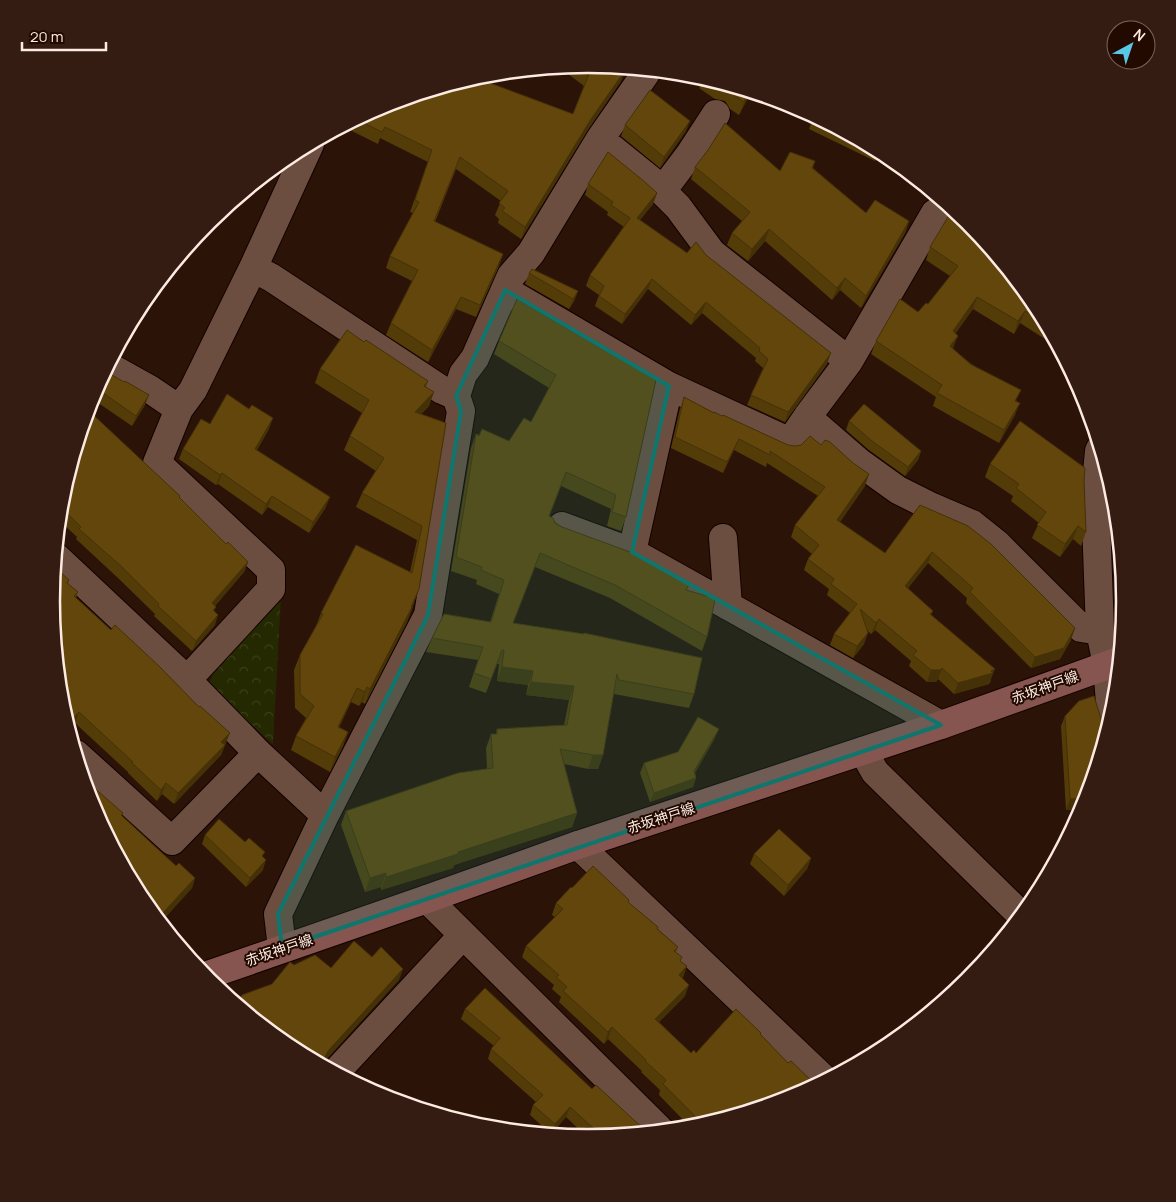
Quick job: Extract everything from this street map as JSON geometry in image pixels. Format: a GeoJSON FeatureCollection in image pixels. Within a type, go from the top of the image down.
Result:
{"type":"FeatureCollection","features":[{"type":"Feature","properties":{"kind":"main road","name":"赤坂神戸線"},"geometry":{"type":"LineString","coordinates":[[214,973],[578,845],[1111,668]]}},
{"type":"Feature","properties":{"kind":"street"},"geometry":{"type":"LineString","coordinates":[[282,948],[278,914],[325,815],[428,615],[461,411],[456,396],[463,374],[475,358],[510,276],[530,253],[600,139],[642,76]]}},
{"type":"Feature","properties":{"kind":"street"},"geometry":{"type":"LineString","coordinates":[[662,191],[690,154],[716,114]]}},
{"type":"Feature","properties":{"kind":"street"},"geometry":{"type":"LineString","coordinates":[[600,139],[652,181],[678,207],[712,253],[849,361]]}},
{"type":"Feature","properties":{"kind":"street"},"geometry":{"type":"LineString","coordinates":[[187,680],[271,589],[271,570],[157,463],[179,409],[193,390],[253,268],[304,156]]}},
{"type":"Feature","properties":{"kind":"street"},"geometry":{"type":"LineString","coordinates":[[505,290],[670,386],[790,442],[849,361],[935,213],[942,210]]}},
{"type":"Feature","properties":{"kind":"street"},"geometry":{"type":"LineString","coordinates":[[253,268],[272,278],[442,390],[456,396]]}},
{"type":"Feature","properties":{"kind":"street"},"geometry":{"type":"LineString","coordinates":[[113,369],[152,390],[179,409]]}},
{"type":"Feature","properties":{"kind":"street"},"geometry":{"type":"LineString","coordinates":[[632,552],[670,386]]}},
{"type":"Feature","properties":{"kind":"street"},"geometry":{"type":"LineString","coordinates":[[807,417],[859,462],[898,490],[972,524],[997,544],[1081,628],[1100,631]]}},
{"type":"Feature","properties":{"kind":"street"},"geometry":{"type":"LineString","coordinates":[[1097,462],[1095,494],[1100,631],[1112,662]]}},
{"type":"Feature","properties":{"kind":"street"},"geometry":{"type":"LineString","coordinates":[[562,526],[632,552],[942,725]]}},
{"type":"Feature","properties":{"kind":"street"},"geometry":{"type":"LineString","coordinates":[[723,538],[728,606]]}},
{"type":"Feature","properties":{"kind":"street"},"geometry":{"type":"LineString","coordinates":[[61,562],[187,680],[258,753],[325,815]]}},
{"type":"Feature","properties":{"kind":"street"},"geometry":{"type":"LineString","coordinates":[[863,751],[875,772],[1016,910]]}},
{"type":"Feature","properties":{"kind":"street"},"geometry":{"type":"LineString","coordinates":[[85,763],[172,842],[258,753]]}},
{"type":"Feature","properties":{"kind":"street"},"geometry":{"type":"LineString","coordinates":[[578,845],[820,1076]]}},
{"type":"Feature","properties":{"kind":"street"},"geometry":{"type":"LineString","coordinates":[[427,899],[655,1124]]}},
{"type":"Feature","properties":{"kind":"street"},"geometry":{"type":"LineString","coordinates":[[340,1067],[463,935]]}},
{"type":"Feature","properties":{"kind":"highlighted area"},"geometry":{"type":"Polygon","coordinates":[[[505,290],[669,386],[632,552],[941,725],[282,948],[278,914],[428,615],[461,411],[456,396],[505,290]]]}},
{"type":"Feature","properties":{"kind":"green space"},"geometry":{"type":"Polygon","coordinates":[[[281,595],[273,744],[209,686],[213,672],[281,595]]]}},
{"type":"Feature","properties":{"kind":"building"},"geometry":{"type":"Polygon","coordinates":[[[588,73],[623,74],[591,119],[525,227],[502,211],[505,208],[499,203],[508,191],[460,157],[434,221],[503,254],[480,305],[461,297],[432,350],[391,323],[418,270],[390,256],[419,202],[415,200],[432,150],[385,127],[382,132],[364,123],[418,101],[489,82],[573,114],[589,74],[588,73]]]}},
{"type":"Feature","properties":{"kind":"building"},"geometry":{"type":"Polygon","coordinates":[[[650,90],[690,121],[664,157],[625,125],[650,90]]]}},
{"type":"Feature","properties":{"kind":"building"},"geometry":{"type":"Polygon","coordinates":[[[733,94],[746,97],[744,102],[733,94]]]}},
{"type":"Feature","properties":{"kind":"building"},"geometry":{"type":"Polygon","coordinates":[[[725,123],[780,171],[790,152],[815,161],[812,168],[866,213],[875,200],[909,221],[866,296],[845,278],[837,288],[769,229],[752,249],[732,233],[750,212],[695,167],[725,123]]]}},
{"type":"Feature","properties":{"kind":"building"},"geometry":{"type":"Polygon","coordinates":[[[608,152],[657,193],[637,218],[687,253],[696,242],[706,255],[831,353],[788,412],[751,395],[768,359],[759,351],[760,348],[706,302],[695,315],[652,279],[625,314],[599,296],[604,286],[590,275],[630,218],[611,205],[613,202],[588,184],[608,152]]]}},
{"type":"Feature","properties":{"kind":"building"},"geometry":{"type":"Polygon","coordinates":[[[949,216],[985,253],[1031,315],[1025,311],[1018,321],[977,297],[953,331],[958,336],[950,346],[970,364],[1021,390],[1015,401],[1020,403],[1004,430],[937,393],[942,385],[876,341],[900,299],[918,312],[926,303],[928,304],[958,266],[930,247],[949,216]]]}},
{"type":"Feature","properties":{"kind":"building"},"geometry":{"type":"Polygon","coordinates":[[[532,269],[578,291],[573,299],[529,273],[532,269]]]}},
{"type":"Feature","properties":{"kind":"building"},"geometry":{"type":"Polygon","coordinates":[[[517,299],[656,380],[626,517],[612,512],[616,495],[566,472],[549,516],[562,527],[630,552],[689,585],[686,590],[715,600],[707,637],[615,585],[540,553],[513,623],[584,633],[702,658],[694,694],[619,680],[617,674],[603,755],[560,749],[577,813],[386,877],[386,873],[370,878],[346,811],[458,773],[493,768],[491,734],[497,734],[497,729],[567,725],[574,686],[531,682],[533,671],[502,667],[504,650],[502,650],[491,679],[474,673],[483,647],[432,638],[444,614],[491,622],[504,580],[481,570],[482,567],[456,557],[476,434],[479,436],[482,429],[509,441],[524,418],[531,422],[556,375],[499,341],[517,299]]]}},
{"type":"Feature","properties":{"kind":"building"},"geometry":{"type":"Polygon","coordinates":[[[347,330],[364,342],[366,340],[428,381],[424,386],[434,392],[415,412],[446,423],[419,589],[412,607],[370,689],[367,687],[365,692],[357,688],[338,727],[348,732],[335,757],[296,736],[314,706],[300,694],[300,655],[323,614],[321,613],[356,545],[412,573],[422,526],[362,493],[384,458],[350,436],[369,400],[320,369],[347,330]]]}},
{"type":"Feature","properties":{"kind":"building"},"geometry":{"type":"Polygon","coordinates":[[[111,374],[149,395],[136,416],[103,393],[111,374]]]}},
{"type":"Feature","properties":{"kind":"building"},"geometry":{"type":"Polygon","coordinates":[[[227,394],[249,409],[252,405],[273,418],[255,449],[330,497],[313,522],[272,496],[266,504],[222,473],[220,475],[183,449],[201,419],[210,424],[227,394]]]}},
{"type":"Feature","properties":{"kind":"building"},"geometry":{"type":"Polygon","coordinates":[[[684,397],[714,413],[723,415],[788,445],[801,445],[810,436],[821,445],[825,440],[830,442],[853,463],[869,474],[837,520],[885,553],[920,505],[968,526],[991,544],[1075,628],[1064,648],[1035,657],[970,592],[973,588],[932,552],[905,586],[933,611],[930,614],[995,669],[991,671],[993,673],[958,683],[942,668],[940,670],[931,670],[913,655],[917,651],[879,619],[876,623],[860,609],[868,633],[857,646],[834,634],[857,604],[831,584],[834,579],[808,559],[819,545],[795,525],[825,487],[770,451],[770,455],[739,439],[727,462],[675,437],[684,397]]]}},
{"type":"Feature","properties":{"kind":"building"},"geometry":{"type":"Polygon","coordinates":[[[864,404],[921,451],[908,467],[872,441],[849,421],[864,404]]]}},
{"type":"Feature","properties":{"kind":"building"},"geometry":{"type":"Polygon","coordinates":[[[94,415],[180,496],[226,544],[228,542],[248,562],[212,603],[216,607],[213,610],[218,615],[196,641],[158,606],[159,604],[122,567],[79,529],[81,527],[68,514],[78,464],[94,415]]]}},
{"type":"Feature","properties":{"kind":"building"},"geometry":{"type":"Polygon","coordinates":[[[1020,421],[1085,468],[1086,532],[1078,526],[1065,544],[1037,525],[1046,512],[1016,488],[1019,484],[990,464],[1020,421]]]}},
{"type":"Feature","properties":{"kind":"building"},"geometry":{"type":"Polygon","coordinates":[[[61,572],[69,580],[67,583],[78,592],[74,596],[111,630],[115,625],[199,707],[230,733],[221,742],[225,745],[178,793],[166,783],[161,790],[79,712],[73,718],[65,670],[61,636],[61,572]]]}},
{"type":"Feature","properties":{"kind":"building"},"geometry":{"type":"Polygon","coordinates":[[[1094,696],[1102,721],[1088,771],[1078,799],[1070,799],[1065,716],[1079,701],[1094,696]]]}},
{"type":"Feature","properties":{"kind":"building"},"geometry":{"type":"Polygon","coordinates":[[[698,717],[719,729],[694,771],[696,778],[654,793],[644,763],[678,752],[698,717]]]}},
{"type":"Feature","properties":{"kind":"building"},"geometry":{"type":"Polygon","coordinates":[[[94,788],[123,813],[121,815],[176,866],[179,863],[195,878],[163,913],[114,835],[94,788]]]}},
{"type":"Feature","properties":{"kind":"building"},"geometry":{"type":"Polygon","coordinates":[[[219,819],[245,842],[249,838],[265,852],[262,856],[266,860],[250,878],[205,835],[219,819]]]}},
{"type":"Feature","properties":{"kind":"building"},"geometry":{"type":"Polygon","coordinates":[[[779,829],[811,858],[788,885],[754,854],[779,829]]]}},
{"type":"Feature","properties":{"kind":"building"},"geometry":{"type":"Polygon","coordinates":[[[593,866],[629,900],[628,902],[678,947],[674,951],[682,957],[680,961],[687,966],[679,975],[689,985],[655,1019],[691,1053],[694,1050],[696,1053],[736,1009],[788,1063],[791,1061],[811,1080],[758,1101],[697,1118],[663,1084],[666,1080],[612,1027],[608,1032],[563,991],[567,987],[556,977],[559,975],[526,946],[563,909],[556,903],[593,866]]]}},
{"type":"Feature","properties":{"kind":"building"},"geometry":{"type":"Polygon","coordinates":[[[354,941],[372,957],[381,947],[403,969],[328,1051],[325,1059],[295,1040],[240,998],[242,995],[272,984],[290,962],[294,965],[315,955],[331,968],[354,941]]]}},
{"type":"Feature","properties":{"kind":"building"},"geometry":{"type":"Polygon","coordinates":[[[485,988],[592,1089],[596,1085],[640,1126],[594,1129],[570,1107],[555,1124],[533,1105],[543,1095],[491,1049],[500,1038],[465,1009],[485,988]]]}}]}
